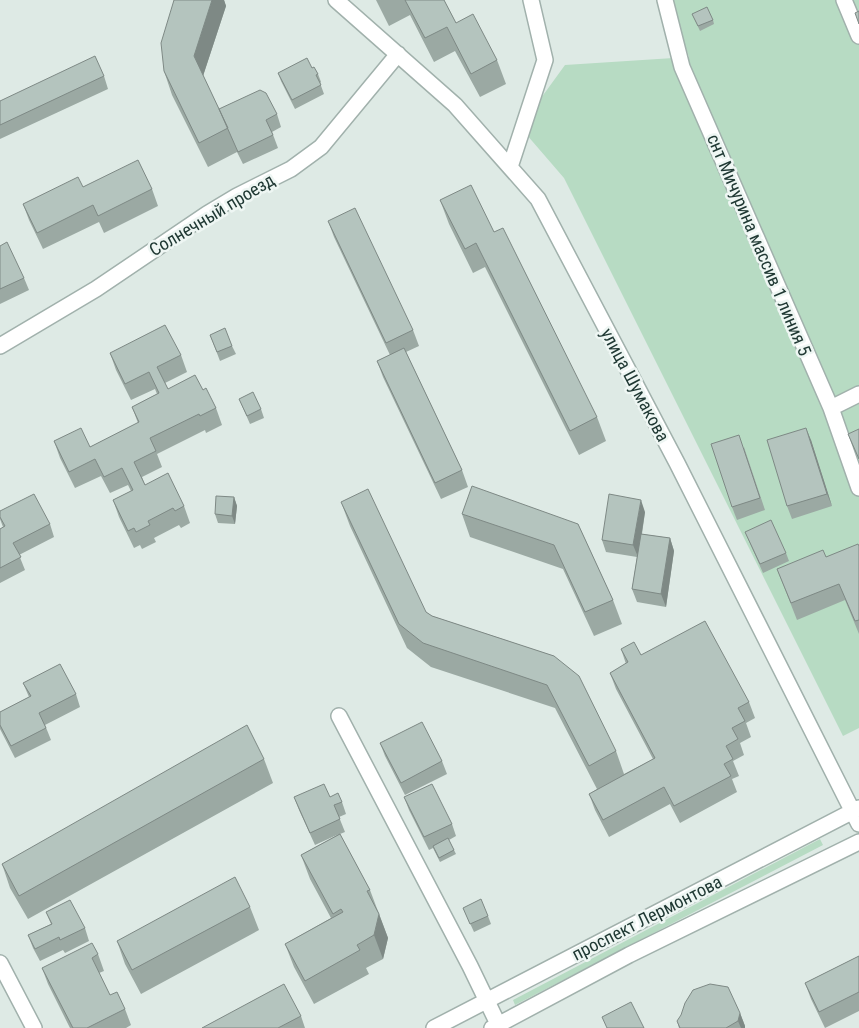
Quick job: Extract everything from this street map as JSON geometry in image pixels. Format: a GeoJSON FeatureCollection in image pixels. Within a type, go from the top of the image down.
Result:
{"type":"FeatureCollection","features":[{"type":"Feature","properties":{"kind":"street","name":"улица Шумакова"},"geometry":{"type":"LineString","coordinates":[[336,0],[455,104],[538,199],[857,815]]}},
{"type":"Feature","properties":{"kind":"street"},"geometry":{"type":"LineString","coordinates":[[510,167],[545,60],[531,0]]}},
{"type":"Feature","properties":{"kind":"street","name":"снт Мичурина массив 1 линия 5"},"geometry":{"type":"LineString","coordinates":[[665,0],[682,67],[830,408],[859,488]]}},
{"type":"Feature","properties":{"kind":"street"},"geometry":{"type":"LineString","coordinates":[[844,0],[859,36]]}},
{"type":"Feature","properties":{"kind":"street","name":"Солнечный проезд"},"geometry":{"type":"LineString","coordinates":[[0,346],[96,288],[207,214],[291,169],[321,147],[398,54]]}},
{"type":"Feature","properties":{"kind":"street"},"geometry":{"type":"LineString","coordinates":[[830,408],[859,394]]}},
{"type":"Feature","properties":{"kind":"street"},"geometry":{"type":"LineString","coordinates":[[339,716],[487,1000],[495,1026]]}},
{"type":"Feature","properties":{"kind":"street","name":"проспект Лермонтова"},"geometry":{"type":"LineString","coordinates":[[434,1028],[857,815]]}},
{"type":"Feature","properties":{"kind":"street","name":"проспект Лермонтова"},"geometry":{"type":"LineString","coordinates":[[495,1026],[630,955],[859,842]]}},
{"type":"Feature","properties":{"kind":"street"},"geometry":{"type":"LineString","coordinates":[[0,963],[34,1028]]}},
{"type":"Feature","properties":{"kind":"green space"},"geometry":{"type":"Polygon","coordinates":[[[670,0],[859,0],[859,728],[843,736],[564,178],[520,127],[565,65],[689,57],[670,0]]]}},
{"type":"Feature","properties":{"kind":"green space"},"geometry":{"type":"Polygon","coordinates":[[[820,839],[823,845],[515,1005],[513,1000],[820,839]]]}},
{"type":"Feature","properties":{"kind":"building"},"geometry":{"type":"Polygon","coordinates":[[[174,0],[212,0],[194,56],[228,128],[199,143],[164,71],[161,43],[174,0]]]}},
{"type":"Feature","properties":{"kind":"building"},"geometry":{"type":"Polygon","coordinates":[[[405,0],[444,0],[456,23],[473,14],[497,60],[471,74],[447,27],[425,38],[405,0]]]}},
{"type":"Feature","properties":{"kind":"building"},"geometry":{"type":"Polygon","coordinates":[[[707,7],[713,20],[698,26],[692,14],[707,7]]]}},
{"type":"Feature","properties":{"kind":"building"},"geometry":{"type":"Polygon","coordinates":[[[859,11],[859,24],[855,13],[859,11]]]}},
{"type":"Feature","properties":{"kind":"building"},"geometry":{"type":"Polygon","coordinates":[[[95,56],[104,76],[0,125],[0,101],[95,56]]]}},
{"type":"Feature","properties":{"kind":"building"},"geometry":{"type":"Polygon","coordinates":[[[307,58],[312,68],[314,67],[318,74],[316,75],[321,85],[292,100],[278,73],[307,58]]]}},
{"type":"Feature","properties":{"kind":"building"},"geometry":{"type":"Polygon","coordinates":[[[260,90],[266,93],[277,114],[266,120],[273,135],[238,152],[219,109],[260,90]]]}},
{"type":"Feature","properties":{"kind":"building"},"geometry":{"type":"Polygon","coordinates":[[[138,160],[152,189],[98,216],[93,205],[37,233],[23,204],[78,177],[83,187],[138,160]]]}},
{"type":"Feature","properties":{"kind":"building"},"geometry":{"type":"Polygon","coordinates":[[[471,185],[494,232],[503,228],[597,417],[570,431],[476,243],[465,249],[440,200],[471,185]]]}},
{"type":"Feature","properties":{"kind":"building"},"geometry":{"type":"Polygon","coordinates":[[[355,208],[413,330],[386,343],[328,221],[355,208]]]}},
{"type":"Feature","properties":{"kind":"building"},"geometry":{"type":"Polygon","coordinates":[[[7,242],[24,278],[0,289],[0,246],[7,242]]]}},
{"type":"Feature","properties":{"kind":"building"},"geometry":{"type":"Polygon","coordinates":[[[165,325],[181,355],[157,367],[168,389],[195,375],[203,390],[206,388],[216,408],[200,416],[199,414],[150,438],[156,451],[134,462],[145,485],[168,473],[184,506],[175,511],[173,508],[148,521],[150,525],[136,532],[134,528],[128,531],[113,500],[133,490],[122,468],[104,477],[95,459],[69,472],[54,441],[81,428],[90,447],[139,422],[132,407],[159,393],[149,372],[125,384],[110,353],[165,325]]]}},
{"type":"Feature","properties":{"kind":"building"},"geometry":{"type":"Polygon","coordinates":[[[225,328],[232,346],[217,352],[210,335],[225,328]]]}},
{"type":"Feature","properties":{"kind":"building"},"geometry":{"type":"Polygon","coordinates":[[[404,348],[462,470],[435,483],[377,361],[404,348]]]}},
{"type":"Feature","properties":{"kind":"building"},"geometry":{"type":"Polygon","coordinates":[[[253,392],[261,409],[247,416],[239,399],[253,392]]]}},
{"type":"Feature","properties":{"kind":"building"},"geometry":{"type":"Polygon","coordinates":[[[806,428],[827,494],[787,506],[767,440],[806,428]]]}},
{"type":"Feature","properties":{"kind":"building"},"geometry":{"type":"Polygon","coordinates":[[[859,429],[859,459],[848,434],[859,429]]]}},
{"type":"Feature","properties":{"kind":"building"},"geometry":{"type":"Polygon","coordinates":[[[739,435],[760,498],[732,507],[711,444],[739,435]]]}},
{"type":"Feature","properties":{"kind":"building"},"geometry":{"type":"Polygon","coordinates":[[[472,486],[578,524],[613,600],[585,612],[554,545],[462,514],[472,486]]]}},
{"type":"Feature","properties":{"kind":"building"},"geometry":{"type":"Polygon","coordinates":[[[368,489],[426,612],[432,616],[554,656],[579,676],[616,751],[589,766],[547,685],[423,643],[399,624],[341,502],[368,489]]]}},
{"type":"Feature","properties":{"kind":"building"},"geometry":{"type":"Polygon","coordinates":[[[34,494],[50,524],[13,543],[21,557],[0,568],[0,529],[5,526],[0,517],[0,511],[34,494]]]}},
{"type":"Feature","properties":{"kind":"building"},"geometry":{"type":"Polygon","coordinates":[[[609,494],[641,500],[633,545],[602,540],[609,494]]]}},
{"type":"Feature","properties":{"kind":"building"},"geometry":{"type":"Polygon","coordinates":[[[216,496],[234,497],[232,516],[215,514],[216,496]]]}},
{"type":"Feature","properties":{"kind":"building"},"geometry":{"type":"Polygon","coordinates":[[[771,520],[786,553],[760,564],[745,532],[771,520]]]}},
{"type":"Feature","properties":{"kind":"building"},"geometry":{"type":"Polygon","coordinates":[[[641,534],[670,538],[661,594],[632,589],[641,534]]]}},
{"type":"Feature","properties":{"kind":"building"},"geometry":{"type":"Polygon","coordinates":[[[858,544],[859,620],[855,621],[839,584],[791,603],[777,569],[823,550],[826,557],[858,544]]]}},
{"type":"Feature","properties":{"kind":"building"},"geometry":{"type":"Polygon","coordinates":[[[705,621],[749,702],[738,708],[745,721],[732,728],[738,739],[726,746],[733,759],[724,764],[731,776],[674,806],[664,787],[603,820],[589,794],[655,758],[610,673],[628,662],[621,649],[634,642],[641,655],[705,621]]]}},
{"type":"Feature","properties":{"kind":"building"},"geometry":{"type":"Polygon","coordinates":[[[60,664],[76,694],[39,713],[46,728],[11,746],[0,725],[0,712],[31,696],[23,683],[60,664]]]}},
{"type":"Feature","properties":{"kind":"building"},"geometry":{"type":"Polygon","coordinates":[[[422,722],[442,761],[401,783],[380,743],[422,722]]]}},
{"type":"Feature","properties":{"kind":"building"},"geometry":{"type":"Polygon","coordinates":[[[247,725],[264,759],[19,896],[2,864],[247,725]]]}},
{"type":"Feature","properties":{"kind":"building"},"geometry":{"type":"Polygon","coordinates":[[[324,784],[330,797],[338,793],[342,802],[334,805],[340,819],[310,833],[294,797],[324,784]]]}},
{"type":"Feature","properties":{"kind":"building"},"geometry":{"type":"Polygon","coordinates":[[[432,784],[452,824],[424,837],[404,797],[432,784]]]}},
{"type":"Feature","properties":{"kind":"building"},"geometry":{"type":"Polygon","coordinates":[[[340,834],[370,890],[367,891],[379,914],[374,935],[357,945],[360,950],[305,981],[285,944],[343,912],[341,909],[333,914],[301,855],[340,834]]]}},
{"type":"Feature","properties":{"kind":"building"},"geometry":{"type":"Polygon","coordinates":[[[448,838],[454,850],[439,858],[433,846],[448,838]]]}},
{"type":"Feature","properties":{"kind":"building"},"geometry":{"type":"Polygon","coordinates":[[[235,877],[250,907],[132,970],[117,941],[235,877]]]}},
{"type":"Feature","properties":{"kind":"building"},"geometry":{"type":"Polygon","coordinates":[[[481,899],[488,916],[470,924],[463,908],[481,899]]]}},
{"type":"Feature","properties":{"kind":"building"},"geometry":{"type":"Polygon","coordinates":[[[70,900],[85,928],[60,940],[59,937],[35,949],[28,935],[52,924],[46,912],[70,900]]]}},
{"type":"Feature","properties":{"kind":"building"},"geometry":{"type":"Polygon","coordinates":[[[92,943],[98,954],[92,958],[110,995],[117,992],[125,1009],[87,1028],[73,1028],[42,968],[92,943]]]}},
{"type":"Feature","properties":{"kind":"building"},"geometry":{"type":"Polygon","coordinates":[[[859,956],[859,992],[819,1012],[805,983],[859,956]]]}},
{"type":"Feature","properties":{"kind":"building"},"geometry":{"type":"Polygon","coordinates":[[[284,984],[301,1016],[278,1028],[202,1028],[284,984]]]}},
{"type":"Feature","properties":{"kind":"building"},"geometry":{"type":"Polygon","coordinates":[[[710,984],[728,987],[740,1013],[738,1021],[726,1028],[680,1028],[677,1021],[693,990],[710,984]]]}},
{"type":"Feature","properties":{"kind":"building"},"geometry":{"type":"Polygon","coordinates":[[[631,1002],[644,1028],[607,1028],[602,1017],[631,1002]]]}}]}
